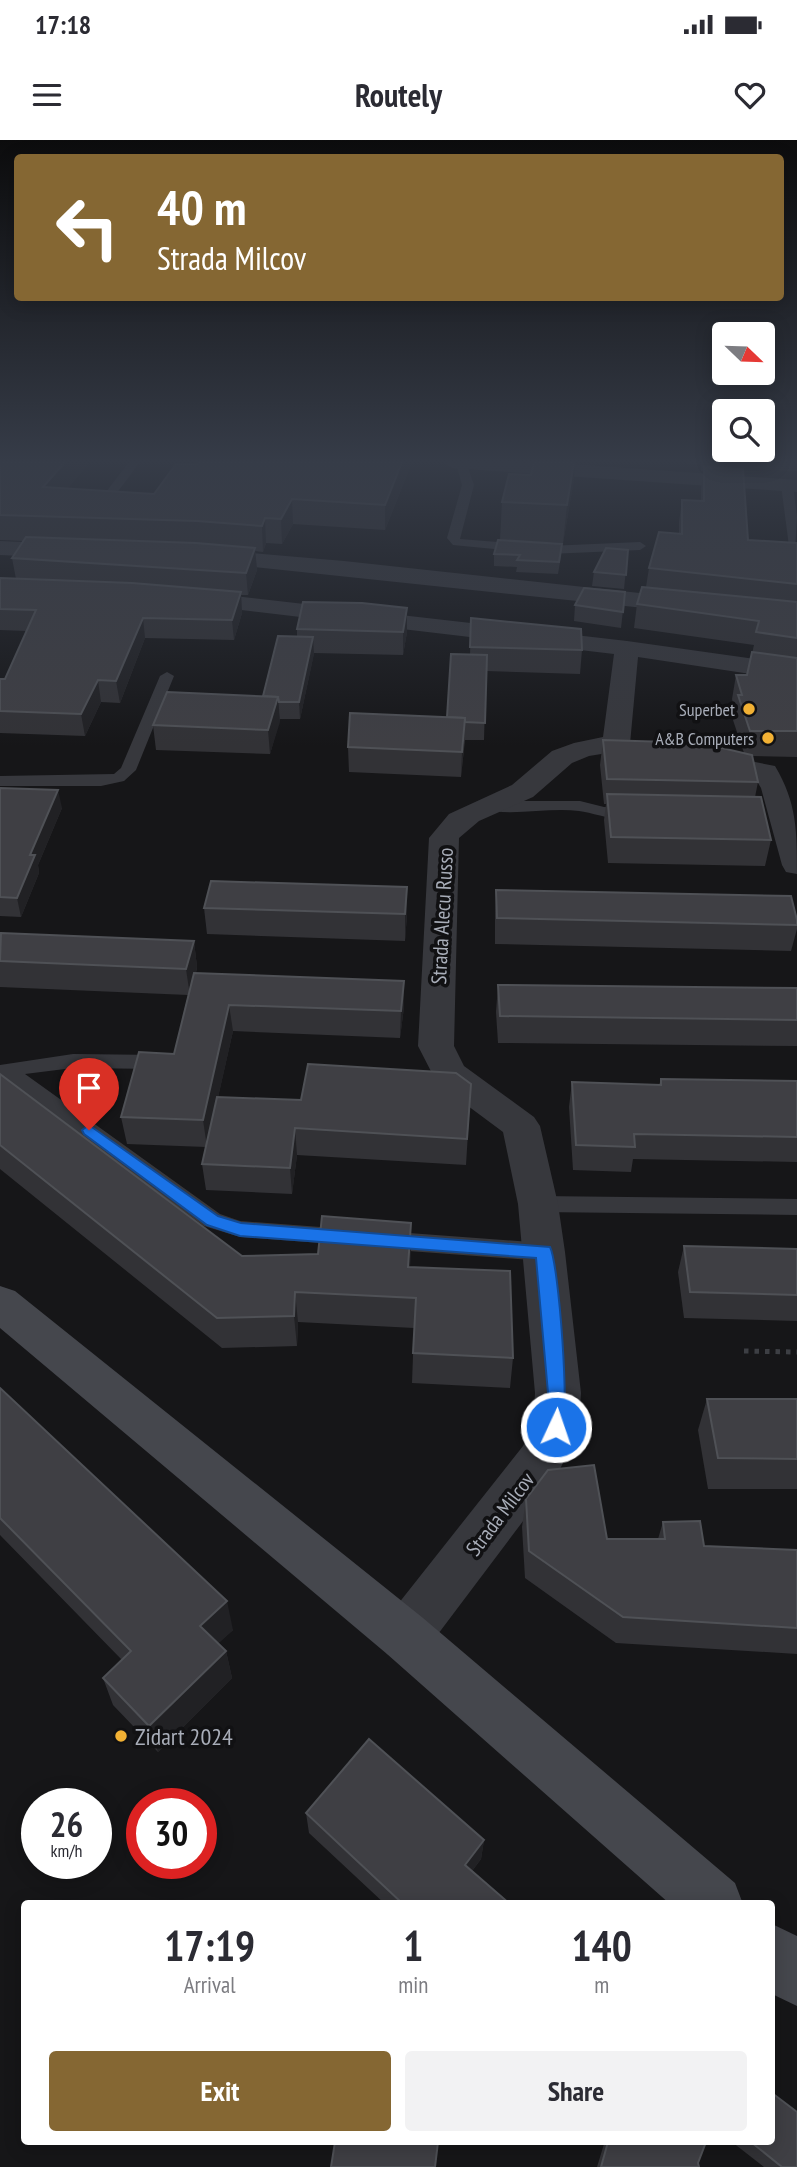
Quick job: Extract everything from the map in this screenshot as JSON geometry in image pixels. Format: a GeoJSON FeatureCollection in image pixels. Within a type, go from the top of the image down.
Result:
{"type":"FeatureCollection","features":[{"type":"Feature","properties":{"kind":"main road"},"geometry":{"type":"LineString","coordinates":[[0,1303],[405,1636],[709,1900]]}},
{"type":"Feature","properties":{"kind":"main road"},"geometry":{"type":"LineString","coordinates":[[775,1957],[797,1976]]}},
{"type":"Feature","properties":{"kind":"street"},"geometry":{"type":"LineString","coordinates":[[205,557],[344,568],[797,617]]}},
{"type":"Feature","properties":{"kind":"street"},"geometry":{"type":"LineString","coordinates":[[174,597],[267,605],[627,648],[797,673]]}},
{"type":"Feature","properties":{"kind":"street","name":"Strada Alecu Russo"},"geometry":{"type":"LineString","coordinates":[[544,1252],[538,1204],[521,1126],[450,1074],[436,1046],[444,838],[453,824],[463,816],[517,795],[556,761],[583,747],[629,746],[627,648]]}},
{"type":"Feature","properties":{"kind":"street"},"geometry":{"type":"LineString","coordinates":[[679,756],[765,772],[775,788],[797,865]]}},
{"type":"Feature","properties":{"kind":"street","name":"Strada Milcov"},"geometry":{"type":"LineString","coordinates":[[405,1636],[540,1461],[556,1427],[558,1393],[544,1252]]}},
{"type":"Feature","properties":{"kind":"lane"},"geometry":{"type":"LineString","coordinates":[[0,781],[102,781],[119,778],[128,770],[167,676]]}},
{"type":"Feature","properties":{"kind":"lane"},"geometry":{"type":"LineString","coordinates":[[486,806],[580,806],[604,812],[645,813]]}},
{"type":"Feature","properties":{"kind":"lane"},"geometry":{"type":"LineString","coordinates":[[4,1071],[73,1061],[160,1062]]}},
{"type":"Feature","properties":{"kind":"lane"},"geometry":{"type":"LineString","coordinates":[[4,1071],[212,1220],[240,1230],[544,1252]]}},
{"type":"Feature","properties":{"kind":"lane"},"geometry":{"type":"LineString","coordinates":[[538,1204],[797,1207]]}},
{"type":"Feature","properties":{"kind":"path"},"geometry":{"type":"LineString","coordinates":[[744,1351],[797,1353]]}},
{"type":"Feature","properties":{"kind":"building"},"geometry":{"type":"Polygon","coordinates":[[[13,557],[252,557],[246,573],[13,557]]]}},
{"type":"Feature","properties":{"kind":"building"},"geometry":{"type":"Polygon","coordinates":[[[519,557],[560,557],[559,562],[517,560],[519,557]]]}},
{"type":"Feature","properties":{"kind":"building"},"geometry":{"type":"Polygon","coordinates":[[[602,557],[627,557],[626,575],[594,572],[602,557]]]}},
{"type":"Feature","properties":{"kind":"building"},"geometry":{"type":"Polygon","coordinates":[[[652,557],[797,557],[797,584],[649,568],[652,557]]]}},
{"type":"Feature","properties":{"kind":"building"},"geometry":{"type":"Polygon","coordinates":[[[0,578],[132,583],[241,592],[232,620],[143,618],[116,681],[98,680],[81,714],[0,711],[0,679],[5,679],[36,610],[0,609],[0,578]]]}},
{"type":"Feature","properties":{"kind":"building"},"geometry":{"type":"Polygon","coordinates":[[[642,587],[797,602],[797,638],[756,632],[759,621],[637,604],[642,587]]]}},
{"type":"Feature","properties":{"kind":"building"},"geometry":{"type":"Polygon","coordinates":[[[584,588],[625,592],[623,612],[575,605],[584,588]]]}},
{"type":"Feature","properties":{"kind":"building"},"geometry":{"type":"Polygon","coordinates":[[[303,602],[362,603],[407,608],[403,632],[297,629],[303,602]]]}},
{"type":"Feature","properties":{"kind":"building"},"geometry":{"type":"Polygon","coordinates":[[[471,618],[581,629],[582,650],[470,647],[471,618]]]}},
{"type":"Feature","properties":{"kind":"building"},"geometry":{"type":"Polygon","coordinates":[[[278,636],[313,637],[299,702],[279,702],[278,697],[263,696],[278,636]]]}},
{"type":"Feature","properties":{"kind":"building"},"geometry":{"type":"Polygon","coordinates":[[[752,652],[797,658],[797,731],[750,731],[738,695],[742,695],[736,675],[747,675],[752,652]]]}},
{"type":"Feature","properties":{"kind":"building"},"geometry":{"type":"Polygon","coordinates":[[[451,654],[487,655],[485,723],[465,722],[465,718],[447,717],[451,654]]]}},
{"type":"Feature","properties":{"kind":"building"},"geometry":{"type":"Polygon","coordinates":[[[167,692],[278,697],[268,730],[153,725],[167,692]]]}},
{"type":"Feature","properties":{"kind":"building"},"geometry":{"type":"Polygon","coordinates":[[[350,713],[465,718],[462,752],[348,747],[350,713]]]}},
{"type":"Feature","properties":{"kind":"building"},"geometry":{"type":"Polygon","coordinates":[[[603,740],[701,743],[752,755],[758,782],[607,779],[603,740]]]}},
{"type":"Feature","properties":{"kind":"building"},"geometry":{"type":"Polygon","coordinates":[[[0,788],[58,790],[30,855],[35,855],[17,898],[0,897],[0,788]]]}},
{"type":"Feature","properties":{"kind":"building"},"geometry":{"type":"Polygon","coordinates":[[[607,794],[761,797],[771,840],[611,837],[607,794]]]}},
{"type":"Feature","properties":{"kind":"building"},"geometry":{"type":"Polygon","coordinates":[[[211,881],[407,887],[405,914],[204,908],[211,881]]]}},
{"type":"Feature","properties":{"kind":"building"},"geometry":{"type":"Polygon","coordinates":[[[496,890],[791,896],[797,925],[497,918],[496,890]]]}},
{"type":"Feature","properties":{"kind":"building"},"geometry":{"type":"Polygon","coordinates":[[[1,933],[194,941],[186,969],[0,961],[1,933]]]}},
{"type":"Feature","properties":{"kind":"building"},"geometry":{"type":"Polygon","coordinates":[[[194,973],[404,981],[401,1011],[229,1005],[203,1120],[121,1117],[139,1052],[174,1054],[194,973]]]}},
{"type":"Feature","properties":{"kind":"building"},"geometry":{"type":"Polygon","coordinates":[[[498,985],[797,988],[797,1020],[500,1016],[498,985]]]}},
{"type":"Feature","properties":{"kind":"building"},"geometry":{"type":"Polygon","coordinates":[[[308,1064],[456,1073],[471,1084],[467,1139],[295,1128],[290,1168],[202,1164],[217,1097],[301,1100],[308,1064]]]}},
{"type":"Feature","properties":{"kind":"building"},"geometry":{"type":"Polygon","coordinates":[[[0,1074],[242,1256],[318,1254],[322,1216],[411,1223],[408,1267],[510,1271],[513,1358],[413,1353],[416,1298],[295,1292],[294,1316],[217,1318],[0,1145],[0,1074]]]}},
{"type":"Feature","properties":{"kind":"building"},"geometry":{"type":"Polygon","coordinates":[[[661,1079],[797,1081],[797,1137],[634,1134],[635,1147],[576,1145],[572,1082],[661,1085],[661,1079]]]}},
{"type":"Feature","properties":{"kind":"building"},"geometry":{"type":"Polygon","coordinates":[[[684,1246],[797,1249],[797,1295],[690,1292],[684,1246]]]}},
{"type":"Feature","properties":{"kind":"building"},"geometry":{"type":"Polygon","coordinates":[[[0,1388],[227,1601],[200,1626],[226,1651],[149,1726],[103,1678],[131,1651],[0,1518],[0,1388]]]}},
{"type":"Feature","properties":{"kind":"building"},"geometry":{"type":"Polygon","coordinates":[[[707,1399],[797,1399],[797,1459],[718,1458],[707,1399]]]}},
{"type":"Feature","properties":{"kind":"building"},"geometry":{"type":"Polygon","coordinates":[[[594,1465],[607,1539],[665,1539],[663,1522],[700,1521],[704,1546],[797,1550],[797,1628],[623,1617],[529,1551],[526,1499],[548,1470],[594,1465]]]}},
{"type":"Feature","properties":{"kind":"building"},"geometry":{"type":"Polygon","coordinates":[[[369,1739],[484,1840],[465,1865],[505,1900],[399,1900],[306,1813],[369,1739]]]}},
{"type":"Feature","properties":{"kind":"building"},"geometry":{"type":"Polygon","coordinates":[[[775,2095],[797,2112],[797,2167],[782,2167],[755,2145],[775,2145],[775,2095]]]}},
{"type":"Feature","properties":{"kind":"building"},"geometry":{"type":"Polygon","coordinates":[[[335,2145],[438,2145],[435,2167],[331,2167],[335,2145]]]}},
{"type":"Feature","properties":{"kind":"building"},"geometry":{"type":"Polygon","coordinates":[[[607,2145],[705,2145],[699,2167],[601,2167],[607,2145]]]}},
{"type":"Feature","properties":{"kind":"place","name":"Superbet"},"geometry":{"type":"Point","coordinates":[749,709]}},
{"type":"Feature","properties":{"kind":"place","name":"A&B Computers"},"geometry":{"type":"Point","coordinates":[768,738]}},
{"type":"Feature","properties":{"kind":"place","name":"Zidart 2024"},"geometry":{"type":"Point","coordinates":[121,1736]}},
{"type":"Feature","properties":{"kind":"route"},"geometry":{"type":"LineString","coordinates":[[89,1130],[212,1220],[240,1230],[544,1252],[558,1393],[556,1427]]}}]}
